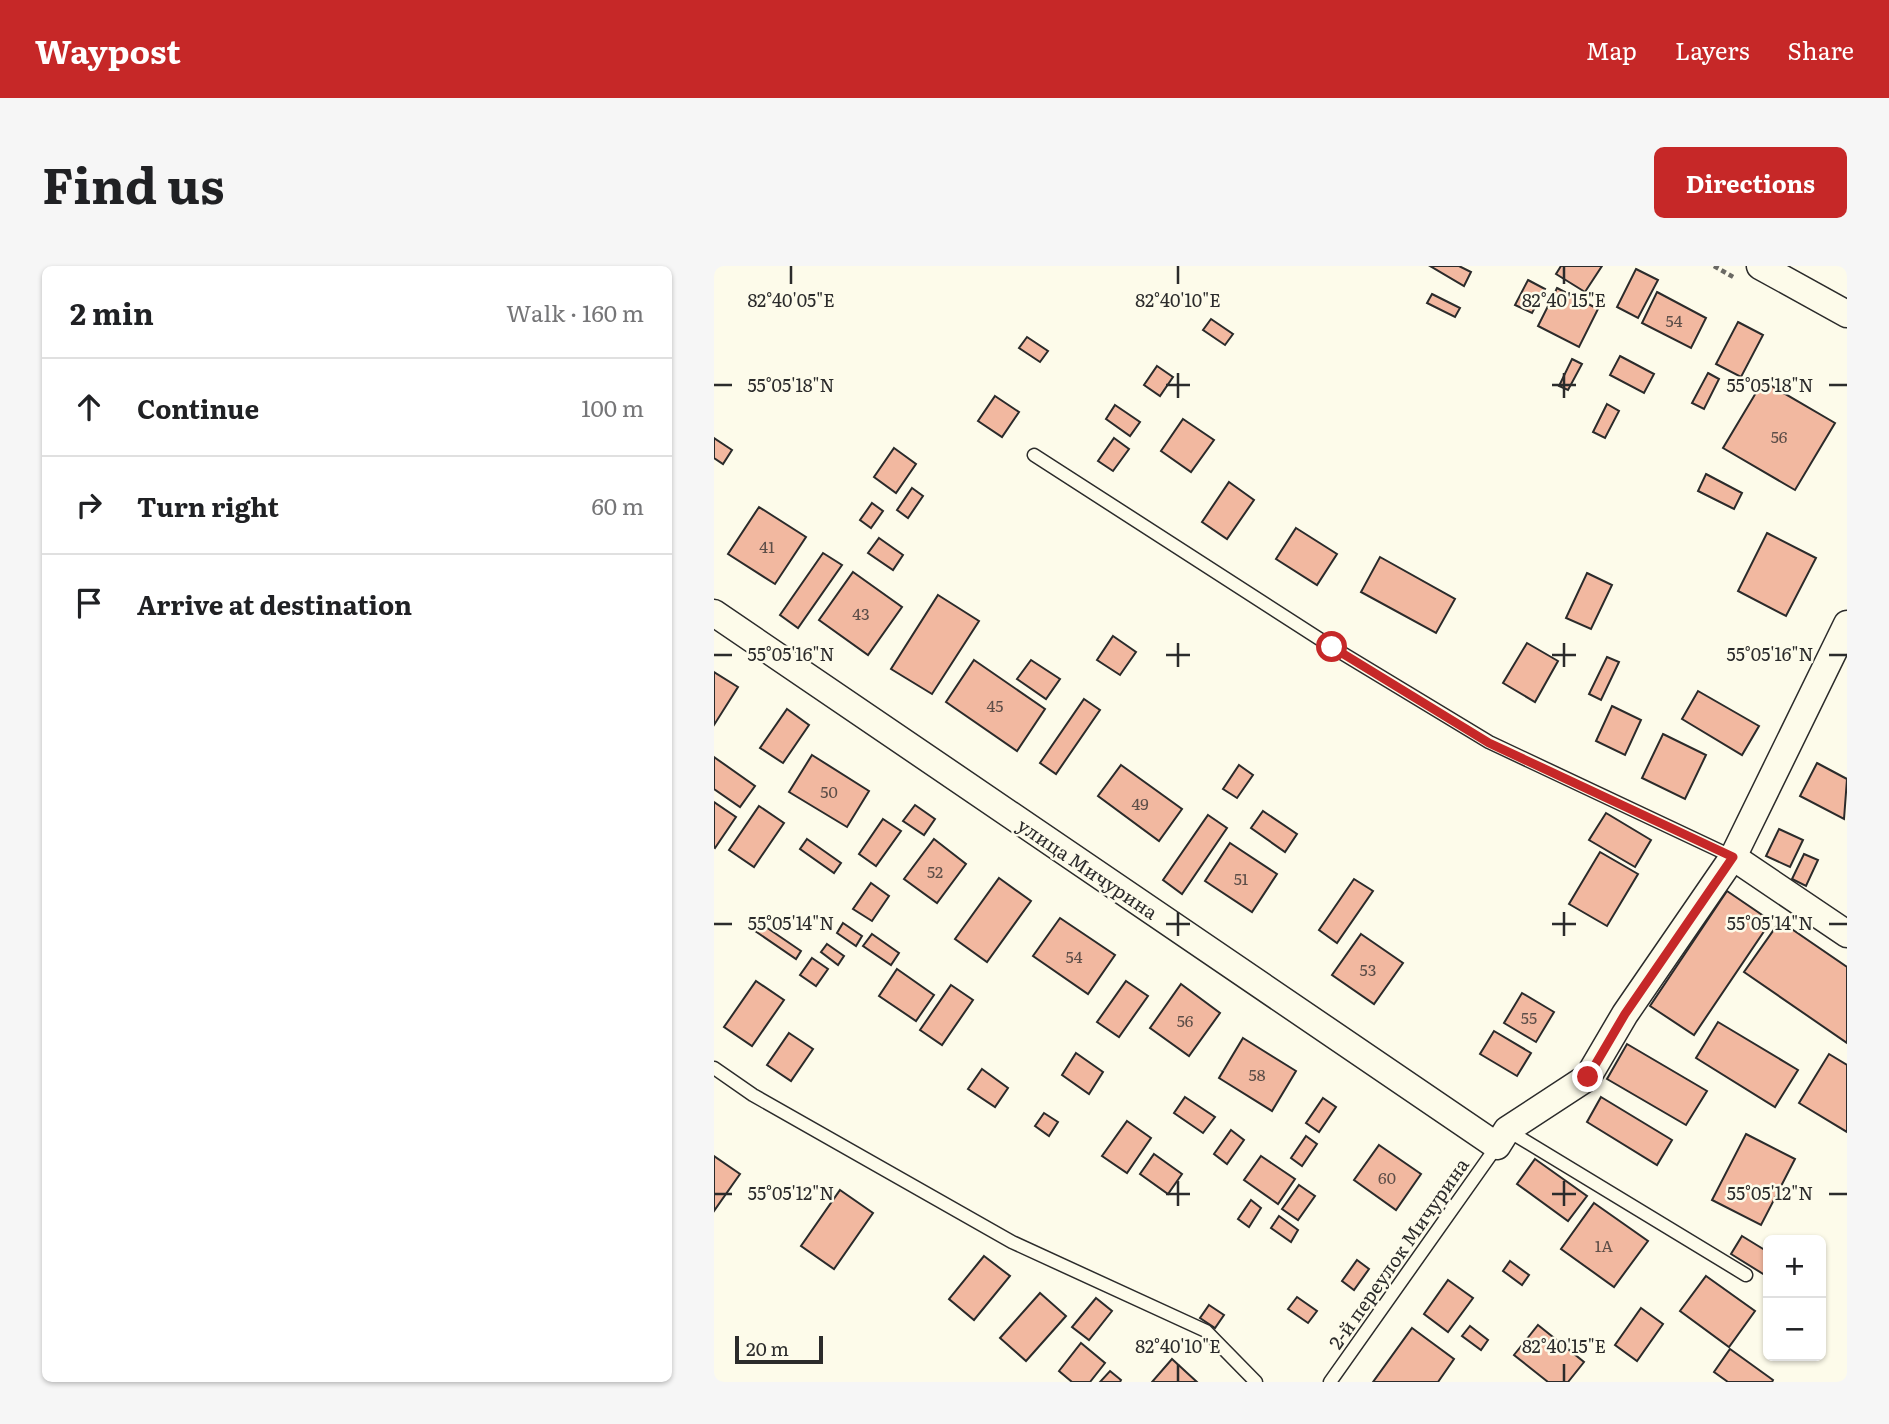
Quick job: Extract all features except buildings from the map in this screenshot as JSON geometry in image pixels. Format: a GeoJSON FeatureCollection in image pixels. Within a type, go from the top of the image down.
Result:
{"type":"FeatureCollection","features":[{"type":"Feature","properties":{"kind":"street"},"geometry":{"type":"LineString","coordinates":[[1760,266],[1847,314]]}},
{"type":"Feature","properties":{"kind":"street","name":"улица Мичурина"},"geometry":{"type":"LineString","coordinates":[[714,613],[1502,1138]]}},
{"type":"Feature","properties":{"kind":"street"},"geometry":{"type":"LineString","coordinates":[[1502,1138],[1588,1077],[1625,1014],[1733,857],[1847,624]]}},
{"type":"Feature","properties":{"kind":"street"},"geometry":{"type":"LineString","coordinates":[[1733,857],[1847,934]]}},
{"type":"Feature","properties":{"kind":"lane"},"geometry":{"type":"LineString","coordinates":[[1034,455],[1332,647],[1489,743],[1733,857]]}},
{"type":"Feature","properties":{"kind":"lane"},"geometry":{"type":"LineString","coordinates":[[714,1068],[753,1095],[1012,1241],[1206,1331],[1256,1382]]}},
{"type":"Feature","properties":{"kind":"lane"},"geometry":{"type":"LineString","coordinates":[[1502,1138],[1746,1275]]}},
{"type":"Feature","properties":{"kind":"lane","name":"2-й переулок Мичурина"},"geometry":{"type":"LineString","coordinates":[[1330,1382],[1502,1138]]}},
{"type":"Feature","properties":{"kind":"route"},"geometry":{"type":"LineString","coordinates":[[1332,647],[1489,743],[1733,857],[1625,1014],[1588,1077]]}}]}
